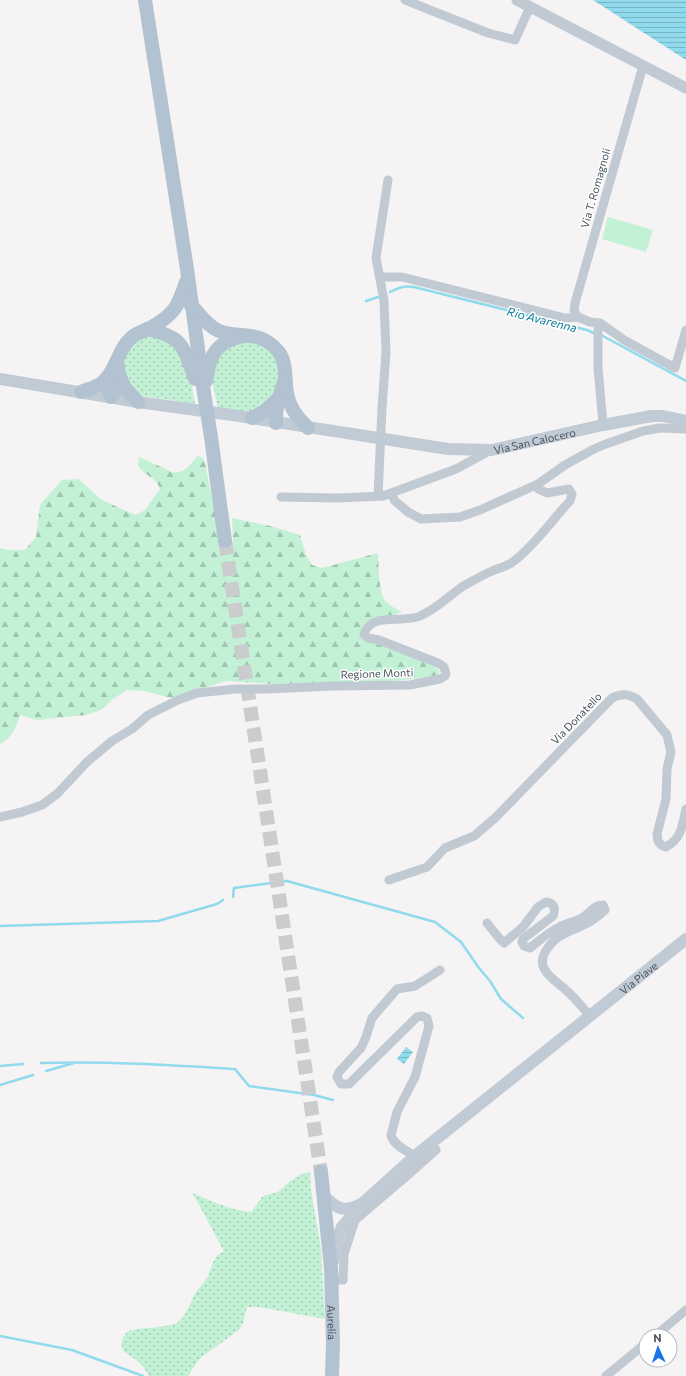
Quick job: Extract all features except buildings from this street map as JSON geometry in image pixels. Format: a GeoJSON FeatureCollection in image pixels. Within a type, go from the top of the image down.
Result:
{"type":"FeatureCollection","features":[{"type":"Feature","properties":{"kind":"main road"},"geometry":{"type":"LineString","coordinates":[[145,0],[188,278],[190,304],[211,437],[225,541]]}},
{"type":"Feature","properties":{"kind":"main road"},"geometry":{"type":"LineString","coordinates":[[81,392],[102,383],[116,370],[125,346],[130,338],[164,320],[174,310],[179,303],[188,278]]}},
{"type":"Feature","properties":{"kind":"main road"},"geometry":{"type":"LineString","coordinates":[[190,304],[204,320],[218,330],[256,336],[269,342],[279,352],[284,365],[286,379],[283,400],[287,409],[282,418],[276,423]]}},
{"type":"Feature","properties":{"kind":"main road"},"geometry":{"type":"LineString","coordinates":[[147,329],[171,336],[179,341],[186,353],[195,380],[204,393]]}},
{"type":"Feature","properties":{"kind":"main road"},"geometry":{"type":"LineString","coordinates":[[204,393],[209,363],[213,354],[221,345],[234,338],[248,335]]}},
{"type":"Feature","properties":{"kind":"main road"},"geometry":{"type":"LineString","coordinates":[[111,397],[116,392],[119,384],[116,370]]}},
{"type":"Feature","properties":{"kind":"main road"},"geometry":{"type":"LineString","coordinates":[[116,370],[126,388],[138,402]]}},
{"type":"Feature","properties":{"kind":"main road","name":"Via San Calocero"},"geometry":{"type":"LineString","coordinates":[[0,380],[448,449],[492,450],[603,425],[652,416],[663,416],[686,421]]}},
{"type":"Feature","properties":{"kind":"main road"},"geometry":{"type":"LineString","coordinates":[[252,418],[283,400]]}},
{"type":"Feature","properties":{"kind":"main road"},"geometry":{"type":"LineString","coordinates":[[283,400],[308,428]]}},
{"type":"Feature","properties":{"kind":"main road","name":"Via Piave"},"geometry":{"type":"LineString","coordinates":[[364,1202],[415,1156],[686,939]]}},
{"type":"Feature","properties":{"kind":"main road","name":"Aurelia"},"geometry":{"type":"LineString","coordinates":[[320,1172],[331,1274],[333,1344],[332,1376]]}},
{"type":"Feature","properties":{"kind":"main road"},"geometry":{"type":"LineString","coordinates":[[323,1195],[331,1203],[341,1209],[347,1210],[364,1202]]}},
{"type":"Feature","properties":{"kind":"main road"},"geometry":{"type":"LineString","coordinates":[[331,1274],[339,1232],[364,1202]]}},
{"type":"Feature","properties":{"kind":"street"},"geometry":{"type":"LineString","coordinates":[[405,0],[488,33],[515,40],[530,7]]}},
{"type":"Feature","properties":{"kind":"street"},"geometry":{"type":"LineString","coordinates":[[518,0],[686,88]]}},
{"type":"Feature","properties":{"kind":"street","name":"Via T. Romagnoli"},"geometry":{"type":"LineString","coordinates":[[578,317],[574,311],[575,303],[643,66]]}},
{"type":"Feature","properties":{"kind":"street"},"geometry":{"type":"LineString","coordinates":[[378,496],[386,352],[384,302],[376,258],[388,180]]}},
{"type":"Feature","properties":{"kind":"street"},"geometry":{"type":"LineString","coordinates":[[380,277],[402,277],[564,318],[578,317],[590,322],[600,323],[624,340],[675,368],[686,330]]}},
{"type":"Feature","properties":{"kind":"street"},"geometry":{"type":"LineString","coordinates":[[598,329],[598,368],[603,425]]}},
{"type":"Feature","properties":{"kind":"street"},"geometry":{"type":"LineString","coordinates":[[391,494],[395,500],[408,512],[421,519],[460,517],[480,510],[538,484],[565,465],[603,445],[643,431],[660,428],[686,429]]}},
{"type":"Feature","properties":{"kind":"street"},"geometry":{"type":"LineString","coordinates":[[281,497],[337,498],[391,494],[456,469],[492,450]]}},
{"type":"Feature","properties":{"kind":"street","name":"Regione Monti"},"geometry":{"type":"LineString","coordinates":[[0,817],[22,812],[42,805],[57,794],[87,762],[112,741],[132,729],[142,720],[166,706],[197,693],[235,689],[410,685],[440,679],[445,676],[446,674],[444,668],[438,663],[419,654],[379,640],[368,638],[364,634],[366,628],[372,622],[379,620],[418,617],[432,612],[464,586],[513,562],[537,540],[570,501],[572,494],[569,489],[547,492],[538,488],[538,484]]}},
{"type":"Feature","properties":{"kind":"street","name":"Via Donatello"},"geometry":{"type":"LineString","coordinates":[[389,880],[427,867],[445,848],[474,836],[496,817],[612,698],[618,695],[625,694],[637,699],[667,735],[671,752],[667,770],[666,799],[657,834],[658,841],[661,845],[666,847],[674,843],[681,832],[686,809]]}},
{"type":"Feature","properties":{"kind":"street"},"geometry":{"type":"LineString","coordinates":[[487,923],[497,934],[500,940],[504,942],[523,927],[538,907],[546,902],[552,904],[555,907],[553,916],[523,939],[522,942],[524,946],[530,948],[560,927],[589,914],[600,904],[603,905],[605,910],[602,914],[586,924],[555,939],[548,946],[542,958],[543,966],[551,978],[567,991],[590,1016]]}},
{"type":"Feature","properties":{"kind":"street"},"geometry":{"type":"LineString","coordinates":[[415,1156],[395,1142],[391,1135],[397,1112],[415,1077],[429,1026],[427,1018],[422,1016],[417,1017],[349,1084],[341,1084],[337,1077],[339,1072],[361,1048],[372,1018],[397,989],[415,986],[440,970]]}},
{"type":"Feature","properties":{"kind":"street"},"geometry":{"type":"LineString","coordinates":[[331,1274],[343,1280],[344,1254],[355,1220],[436,1150],[431,1144]]}},
{"type":"Feature","properties":{"kind":"street"},"geometry":{"type":"LineString","coordinates":[[665,1328],[686,1310]]}},
{"type":"Feature","properties":{"kind":"street"},"geometry":{"type":"LineString","coordinates":[[606,1376],[638,1350]]}},
{"type":"Feature","properties":{"kind":"green space"},"geometry":{"type":"Polygon","coordinates":[[[608,217],[653,230],[646,252],[602,239],[608,217]]]}},
{"type":"Feature","properties":{"kind":"green space"},"geometry":{"type":"Polygon","coordinates":[[[148,335],[168,338],[189,370],[195,404],[138,395],[122,373],[127,349],[148,335]]]}},
{"type":"Feature","properties":{"kind":"green space"},"geometry":{"type":"Polygon","coordinates":[[[246,340],[259,342],[279,361],[282,375],[272,400],[252,411],[243,412],[218,408],[211,376],[221,351],[246,340]]]}},
{"type":"Feature","properties":{"kind":"green space"},"geometry":{"type":"Polygon","coordinates":[[[197,456],[202,457],[205,462],[214,510],[229,544],[233,541],[232,518],[270,526],[300,535],[306,555],[312,565],[322,568],[378,553],[380,585],[383,598],[386,602],[402,612],[375,618],[364,624],[361,630],[361,638],[432,664],[439,671],[439,675],[436,677],[366,683],[287,685],[226,681],[171,698],[144,691],[127,690],[113,699],[101,710],[86,715],[36,720],[20,715],[10,736],[0,744],[0,548],[8,550],[25,550],[36,537],[40,505],[62,480],[78,479],[102,500],[135,515],[145,510],[160,489],[155,480],[140,467],[138,463],[139,457],[172,472],[180,472],[187,468],[197,456]]]}},
{"type":"Feature","properties":{"kind":"green space"},"geometry":{"type":"Polygon","coordinates":[[[310,1172],[311,1190],[321,1249],[325,1319],[259,1307],[247,1307],[243,1323],[239,1330],[199,1359],[188,1376],[149,1376],[141,1364],[123,1351],[122,1340],[124,1336],[128,1331],[168,1326],[177,1323],[183,1317],[195,1294],[207,1278],[216,1258],[224,1251],[192,1193],[228,1207],[251,1212],[263,1196],[278,1192],[290,1181],[302,1174],[310,1172]]]}},
{"type":"Feature","properties":{"kind":"water"},"geometry":{"type":"Polygon","coordinates":[[[593,0],[686,0],[686,60],[593,0]]]}},
{"type":"Feature","properties":{"kind":"water"},"geometry":{"type":"Polygon","coordinates":[[[406,1047],[413,1052],[404,1064],[397,1059],[406,1047]]]}},
{"type":"Feature","properties":{"kind":"waterway","name":"Rio Avarenna"},"geometry":{"type":"LineString","coordinates":[[390,292],[402,287],[414,287],[587,330],[596,334]]}},
{"type":"Feature","properties":{"kind":"waterway","name":"Rio Avarenna"},"geometry":{"type":"LineString","coordinates":[[366,301],[378,297]]}},
{"type":"Feature","properties":{"kind":"waterway","name":"Rio Avarenna"},"geometry":{"type":"LineString","coordinates":[[601,335],[686,381]]}},
{"type":"Feature","properties":{"kind":"waterway"},"geometry":{"type":"LineString","coordinates":[[233,897],[234,888],[287,881],[435,922],[461,942],[490,981],[501,999],[523,1018]]}},
{"type":"Feature","properties":{"kind":"waterway"},"geometry":{"type":"LineString","coordinates":[[0,926],[158,921],[217,904],[223,900]]}},
{"type":"Feature","properties":{"kind":"waterway"},"geometry":{"type":"LineString","coordinates":[[41,1063],[114,1063],[235,1069],[249,1086],[314,1095],[333,1100]]}},
{"type":"Feature","properties":{"kind":"waterway"},"geometry":{"type":"LineString","coordinates":[[46,1071],[74,1063]]}},
{"type":"Feature","properties":{"kind":"waterway"},"geometry":{"type":"LineString","coordinates":[[0,1066],[23,1064]]}},
{"type":"Feature","properties":{"kind":"waterway"},"geometry":{"type":"LineString","coordinates":[[0,1085],[33,1075]]}},
{"type":"Feature","properties":{"kind":"waterway"},"geometry":{"type":"LineString","coordinates":[[0,1336],[72,1350],[143,1376]]}},
{"type":"Feature","properties":{"kind":"tunnel"},"geometry":{"type":"LineString","coordinates":[[225,541],[321,1172]]}}]}
